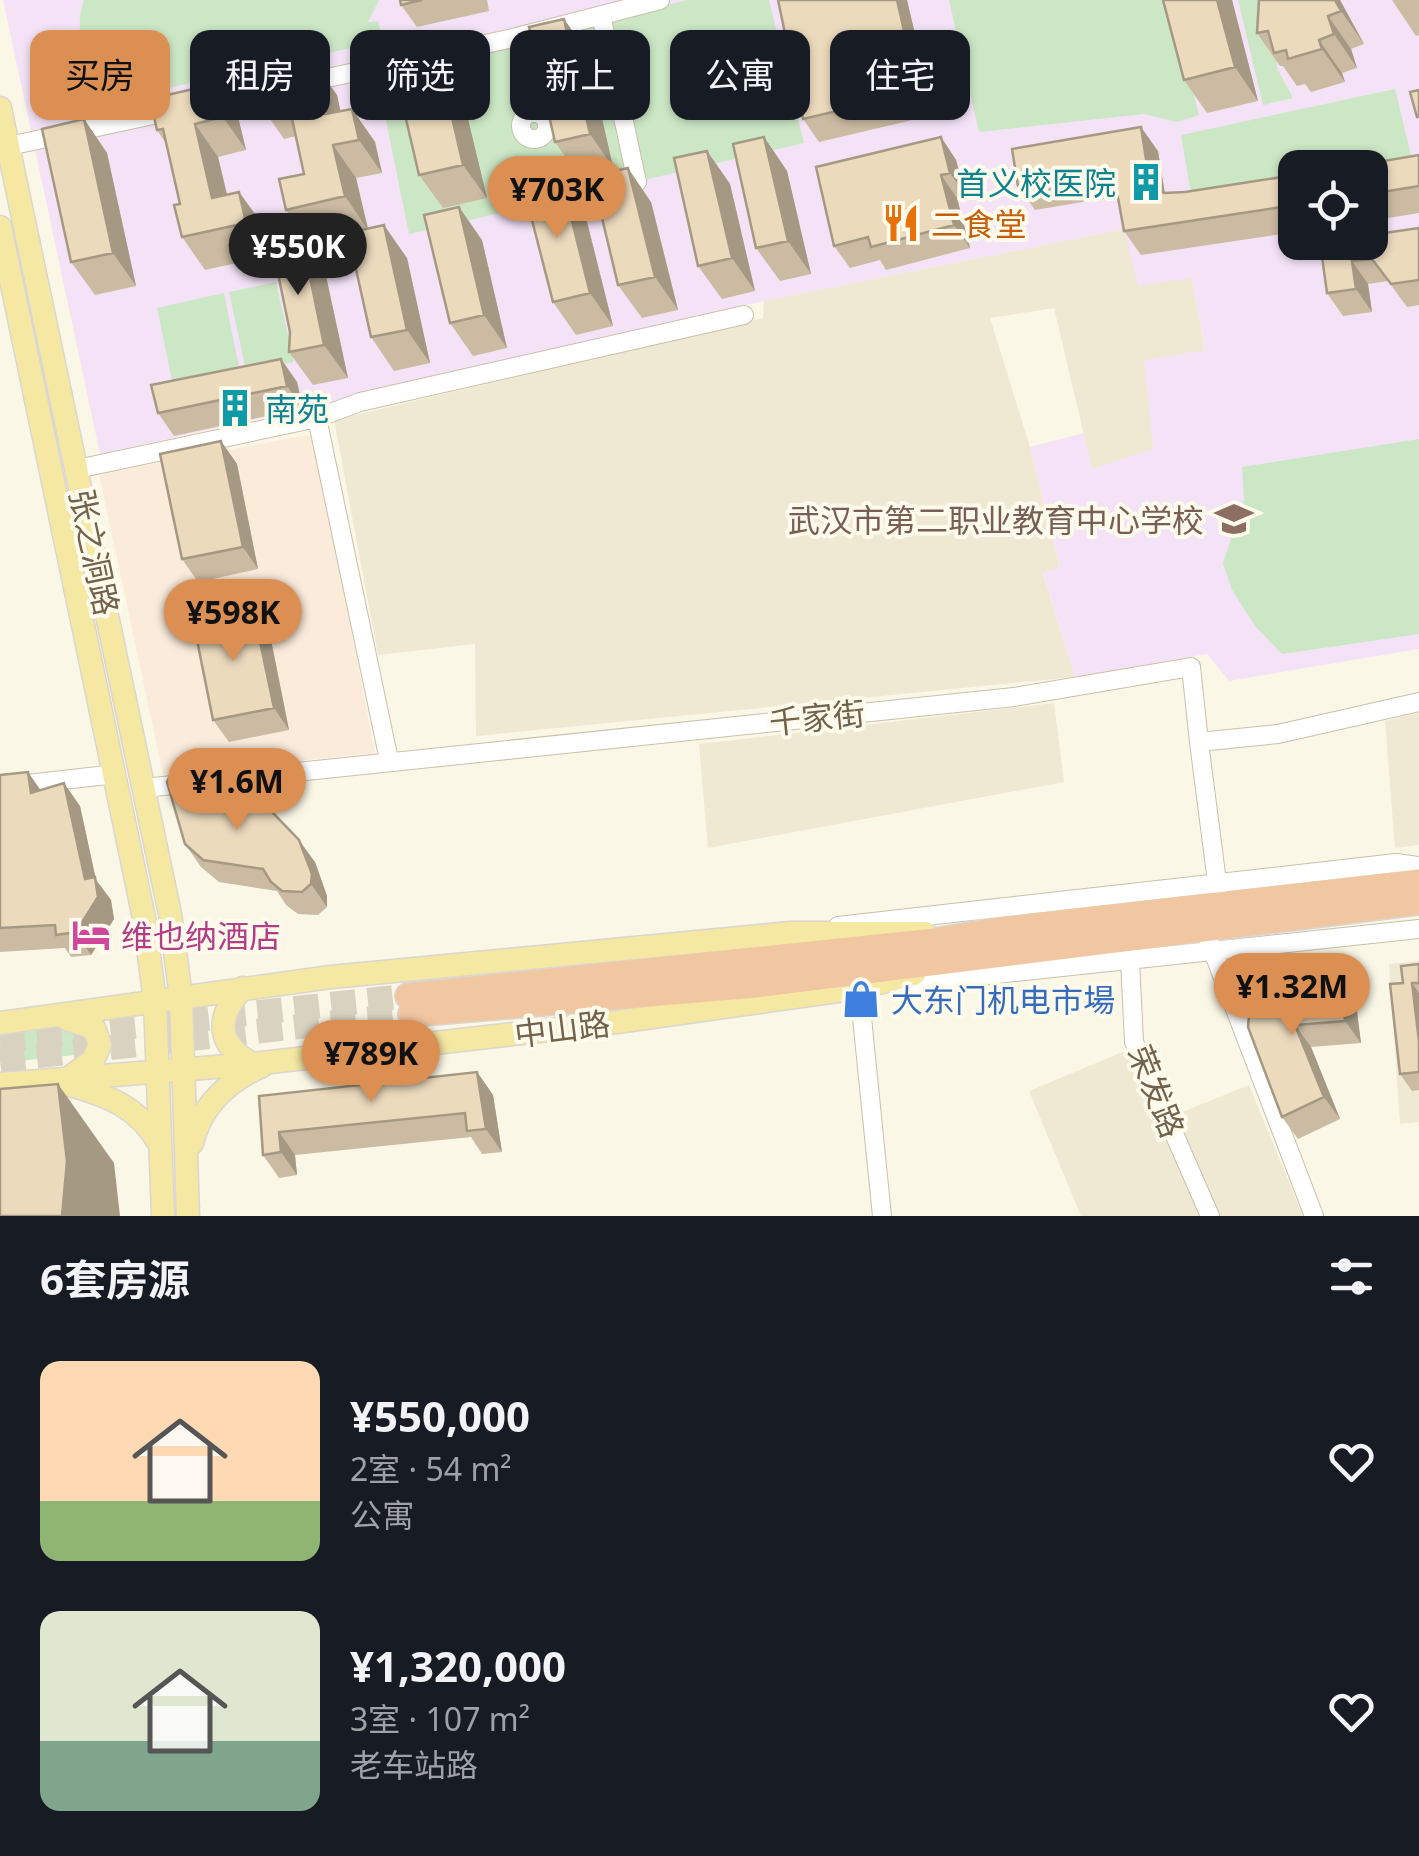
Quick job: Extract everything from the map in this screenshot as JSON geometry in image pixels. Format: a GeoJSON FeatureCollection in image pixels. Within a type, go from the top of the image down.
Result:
{"type":"FeatureCollection","features":[{"type":"Feature","properties":{"kind":"highway","name":"中山路"},"geometry":{"type":"LineString","coordinates":[[409,1005],[756,985],[999,941],[1217,893],[1419,882]]}},
{"type":"Feature","properties":{"kind":"highway","name":"中山路"},"geometry":{"type":"LineString","coordinates":[[999,941],[1209,941],[1419,902]]}},
{"type":"Feature","properties":{"kind":"main road","name":"张之洞路"},"geometry":{"type":"LineString","coordinates":[[0,108],[4,147],[78,468],[170,914],[181,997],[188,1216]]}},
{"type":"Feature","properties":{"kind":"main road","name":"张之洞路"},"geometry":{"type":"LineString","coordinates":[[0,227],[144,918],[155,1001],[163,1216]]}},
{"type":"Feature","properties":{"kind":"main road","name":"中山路"},"geometry":{"type":"LineString","coordinates":[[0,1024],[243,988],[790,933],[999,941]]}},
{"type":"Feature","properties":{"kind":"main road","name":"中山路"},"geometry":{"type":"LineString","coordinates":[[0,1084],[264,1063],[618,1022],[859,988],[999,941]]}},
{"type":"Feature","properties":{"kind":"main road"},"geometry":{"type":"LineString","coordinates":[[243,988],[226,1011],[224,1034],[237,1055],[264,1063]]}},
{"type":"Feature","properties":{"kind":"main road"},"geometry":{"type":"LineString","coordinates":[[48,1018],[86,1022],[99,1036],[100,1046],[93,1060],[59,1079]]}},
{"type":"Feature","properties":{"kind":"main road"},"geometry":{"type":"LineString","coordinates":[[187,1166],[195,1131],[208,1105],[237,1079],[264,1063]]}},
{"type":"Feature","properties":{"kind":"main road"},"geometry":{"type":"LineString","coordinates":[[59,1079],[131,1108],[152,1129],[161,1147]]}},
{"type":"Feature","properties":{"kind":"street"},"geometry":{"type":"LineString","coordinates":[[4,147],[514,38],[660,0]]}},
{"type":"Feature","properties":{"kind":"street"},"geometry":{"type":"LineString","coordinates":[[601,16],[637,182]]}},
{"type":"Feature","properties":{"kind":"street"},"geometry":{"type":"LineString","coordinates":[[78,468],[317,418],[360,402],[744,314]]}},
{"type":"Feature","properties":{"kind":"street"},"geometry":{"type":"LineString","coordinates":[[317,418],[388,760]]}},
{"type":"Feature","properties":{"kind":"street","name":"千家街"},"geometry":{"type":"LineString","coordinates":[[144,788],[1014,697],[1190,667],[1200,742]]}},
{"type":"Feature","properties":{"kind":"street"},"geometry":{"type":"LineString","coordinates":[[1217,893],[1200,742],[1278,734],[1419,702]]}},
{"type":"Feature","properties":{"kind":"street"},"geometry":{"type":"LineString","coordinates":[[0,787],[116,774]]}},
{"type":"Feature","properties":{"kind":"street"},"geometry":{"type":"LineString","coordinates":[[790,933],[876,920],[1217,893],[1396,863],[1419,866]]}},
{"type":"Feature","properties":{"kind":"street"},"geometry":{"type":"LineString","coordinates":[[882,1216],[859,988],[1130,961],[1209,941],[1419,930]]}},
{"type":"Feature","properties":{"kind":"street"},"geometry":{"type":"LineString","coordinates":[[1209,941],[1314,1216]]}},
{"type":"Feature","properties":{"kind":"street","name":"荣发路"},"geometry":{"type":"LineString","coordinates":[[1130,961],[1134,1042],[1210,1216]]}},
{"type":"Feature","properties":{"kind":"shaded area"},"geometry":{"type":"Polygon","coordinates":[[[3,0],[1419,0],[1419,649],[1229,681],[1207,654],[1075,677],[1043,573],[1060,567],[1030,447],[1084,433],[1092,469],[1153,449],[1144,360],[1205,350],[1192,278],[1138,286],[1124,229],[720,310],[100,454],[3,0]]]}},
{"type":"Feature","properties":{"kind":"shaded area"},"geometry":{"type":"Polygon","coordinates":[[[1124,229],[1192,278],[1205,351],[1154,449],[1092,469],[1054,308],[990,318],[1030,447],[1060,568],[1043,574],[1075,677],[476,736],[475,644],[378,655],[334,420],[763,318],[764,301],[1124,229]]]}},
{"type":"Feature","properties":{"kind":"shaded area"},"geometry":{"type":"Polygon","coordinates":[[[313,434],[375,753],[163,774],[99,474],[313,434]]]}},
{"type":"Feature","properties":{"kind":"shaded area"},"geometry":{"type":"Polygon","coordinates":[[[1054,703],[1064,782],[708,848],[699,744],[1054,703]]]}},
{"type":"Feature","properties":{"kind":"shaded area"},"geometry":{"type":"Polygon","coordinates":[[[1419,713],[1419,845],[1395,848],[1385,721],[1419,713]]]}},
{"type":"Feature","properties":{"kind":"shaded area"},"geometry":{"type":"Polygon","coordinates":[[[1419,961],[1419,1122],[1400,1124],[1389,964],[1419,961]]]}},
{"type":"Feature","properties":{"kind":"shaded area"},"geometry":{"type":"Polygon","coordinates":[[[1125,1051],[1155,1123],[1249,1085],[1303,1216],[1081,1216],[1029,1091],[1125,1051]]]}},
{"type":"Feature","properties":{"kind":"green space"},"geometry":{"type":"Polygon","coordinates":[[[84,0],[379,0],[368,22],[378,21],[380,30],[350,30],[350,48],[330,53],[330,30],[190,30],[190,83],[170,88],[170,30],[80,30],[84,0]]]}},
{"type":"Feature","properties":{"kind":"green space"},"geometry":{"type":"Polygon","coordinates":[[[687,0],[769,0],[776,30],[670,30],[670,120],[798,120],[804,143],[409,234],[386,120],[490,120],[490,48],[510,43],[510,120],[650,120],[650,30],[565,30],[687,0]]]}},
{"type":"Feature","properties":{"kind":"green space"},"geometry":{"type":"Polygon","coordinates":[[[949,0],[1169,0],[1199,115],[1177,122],[1144,114],[979,132],[970,92],[970,30],[956,30],[949,0]]]}},
{"type":"Feature","properties":{"kind":"green space"},"geometry":{"type":"Polygon","coordinates":[[[1238,0],[1277,0],[1277,68],[1293,98],[1263,105],[1238,0]]]}},
{"type":"Feature","properties":{"kind":"green space"},"geometry":{"type":"Polygon","coordinates":[[[1395,89],[1413,163],[1388,166],[1388,150],[1278,150],[1278,186],[1192,200],[1181,135],[1395,89]]]}},
{"type":"Feature","properties":{"kind":"green space"},"geometry":{"type":"Polygon","coordinates":[[[276,282],[294,362],[246,371],[229,292],[276,282]]]}},
{"type":"Feature","properties":{"kind":"green space"},"geometry":{"type":"Polygon","coordinates":[[[224,293],[240,372],[173,385],[157,308],[224,293]]]}},
{"type":"Feature","properties":{"kind":"green space"},"geometry":{"type":"Polygon","coordinates":[[[1419,439],[1419,634],[1282,654],[1255,626],[1232,590],[1223,563],[1244,500],[1242,467],[1419,439]]]}},
{"type":"Feature","properties":{"kind":"green space"},"geometry":{"type":"Polygon","coordinates":[[[80,1027],[92,1034],[85,1054],[0,1063],[0,1034],[80,1027]]]}},
{"type":"Feature","properties":{"kind":"building"},"geometry":{"type":"Polygon","coordinates":[[[778,0],[897,0],[904,30],[830,30],[830,113],[810,117],[810,30],[784,30],[778,0]]]}},
{"type":"Feature","properties":{"kind":"building"},"geometry":{"type":"Polygon","coordinates":[[[1163,0],[1217,0],[1235,67],[1184,80],[1163,0]]]}},
{"type":"Feature","properties":{"kind":"building"},"geometry":{"type":"Polygon","coordinates":[[[1259,0],[1335,0],[1341,11],[1328,16],[1334,34],[1319,40],[1322,49],[1288,59],[1286,50],[1274,53],[1268,31],[1257,33],[1259,0]]]}},
{"type":"Feature","properties":{"kind":"building"},"geometry":{"type":"Polygon","coordinates":[[[564,19],[566,30],[530,30],[529,27],[564,19]]]}},
{"type":"Feature","properties":{"kind":"building"},"geometry":{"type":"Polygon","coordinates":[[[190,90],[190,120],[211,120],[195,124],[212,198],[239,192],[246,223],[182,237],[174,205],[180,204],[163,129],[157,130],[155,120],[170,120],[170,94],[190,90]]]}},
{"type":"Feature","properties":{"kind":"building"},"geometry":{"type":"Polygon","coordinates":[[[1419,90],[1419,116],[1417,117],[1410,92],[1419,90]]]}},
{"type":"Feature","properties":{"kind":"building"},"geometry":{"type":"Polygon","coordinates":[[[350,109],[359,140],[333,145],[345,196],[286,210],[279,179],[304,174],[292,120],[330,120],[330,113],[350,109]]]}},
{"type":"Feature","properties":{"kind":"building"},"geometry":{"type":"Polygon","coordinates":[[[84,120],[113,253],[71,262],[42,129],[84,120]]]}},
{"type":"Feature","properties":{"kind":"building"},"geometry":{"type":"Polygon","coordinates":[[[406,120],[453,120],[463,165],[419,175],[406,120]]]}},
{"type":"Feature","properties":{"kind":"building"},"geometry":{"type":"Polygon","coordinates":[[[550,120],[587,120],[590,134],[555,142],[550,120]]]}},
{"type":"Feature","properties":{"kind":"building"},"geometry":{"type":"Polygon","coordinates":[[[1141,127],[1150,184],[1164,193],[1278,178],[1278,208],[1124,231],[1113,170],[1018,186],[1012,149],[1141,127]]]}},
{"type":"Feature","properties":{"kind":"building"},"geometry":{"type":"Polygon","coordinates":[[[764,137],[788,241],[756,248],[733,144],[764,137]]]}},
{"type":"Feature","properties":{"kind":"building","name":"二食堂"},"geometry":{"type":"Polygon","coordinates":[[[941,137],[950,173],[941,175],[954,225],[871,247],[868,237],[834,246],[816,167],[941,137]]]}},
{"type":"Feature","properties":{"kind":"building"},"geometry":{"type":"Polygon","coordinates":[[[707,151],[732,258],[698,266],[674,158],[707,151]]]}},
{"type":"Feature","properties":{"kind":"building"},"geometry":{"type":"Polygon","coordinates":[[[1419,155],[1419,186],[1388,191],[1388,160],[1419,155]]]}},
{"type":"Feature","properties":{"kind":"building"},"geometry":{"type":"Polygon","coordinates":[[[628,168],[655,277],[618,285],[592,176],[628,168]]]}},
{"type":"Feature","properties":{"kind":"building"},"geometry":{"type":"Polygon","coordinates":[[[562,181],[590,293],[553,302],[524,189],[562,181]]]}},
{"type":"Feature","properties":{"kind":"building"},"geometry":{"type":"Polygon","coordinates":[[[459,207],[484,315],[450,323],[424,215],[459,207]]]}},
{"type":"Feature","properties":{"kind":"building"},"geometry":{"type":"Polygon","coordinates":[[[384,225],[407,330],[371,337],[348,233],[384,225]]]}},
{"type":"Feature","properties":{"kind":"building"},"geometry":{"type":"Polygon","coordinates":[[[1419,228],[1419,280],[1391,284],[1373,260],[1388,260],[1388,232],[1419,228]]]}},
{"type":"Feature","properties":{"kind":"building"},"geometry":{"type":"Polygon","coordinates":[[[303,243],[324,345],[289,352],[290,332],[273,249],[303,243]]]}},
{"type":"Feature","properties":{"kind":"building"},"geometry":{"type":"Polygon","coordinates":[[[1322,260],[1362,260],[1352,261],[1356,289],[1327,293],[1322,260]]]}},
{"type":"Feature","properties":{"kind":"building"},"geometry":{"type":"Polygon","coordinates":[[[281,359],[287,386],[158,413],[151,385],[281,359]]]}},
{"type":"Feature","properties":{"kind":"building"},"geometry":{"type":"Polygon","coordinates":[[[221,441],[243,547],[182,559],[160,454],[221,441]]]}},
{"type":"Feature","properties":{"kind":"building"},"geometry":{"type":"Polygon","coordinates":[[[253,608],[274,708],[213,720],[193,620],[253,608]]]}},
{"type":"Feature","properties":{"kind":"building"},"geometry":{"type":"Polygon","coordinates":[[[206,770],[216,793],[228,801],[271,811],[299,840],[312,874],[311,884],[302,892],[282,891],[263,869],[203,860],[185,844],[167,782],[172,773],[206,770]]]}},
{"type":"Feature","properties":{"kind":"building"},"geometry":{"type":"Polygon","coordinates":[[[28,772],[31,793],[64,783],[85,879],[95,877],[98,897],[76,932],[56,935],[55,925],[0,928],[0,775],[28,772]]]}},
{"type":"Feature","properties":{"kind":"building"},"geometry":{"type":"Polygon","coordinates":[[[1419,964],[1419,983],[1412,983],[1419,1072],[1400,1074],[1390,984],[1403,983],[1401,966],[1419,964]]]}},
{"type":"Feature","properties":{"kind":"building"},"geometry":{"type":"Polygon","coordinates":[[[1341,982],[1345,1021],[1295,1025],[1324,1097],[1282,1117],[1248,1027],[1251,994],[1288,991],[1288,985],[1341,982]]]}},
{"type":"Feature","properties":{"kind":"building"},"geometry":{"type":"Polygon","coordinates":[[[477,1072],[486,1129],[467,1131],[465,1113],[279,1132],[281,1152],[263,1155],[259,1096],[477,1072]]]}},
{"type":"Feature","properties":{"kind":"building"},"geometry":{"type":"Polygon","coordinates":[[[58,1084],[67,1161],[62,1216],[0,1216],[0,1089],[58,1084]]]}},
{"type":"Feature","properties":{"kind":"tunnel"},"geometry":{"type":"LineString","coordinates":[[0,1041],[408,996]]}},
{"type":"Feature","properties":{"kind":"tunnel"},"geometry":{"type":"LineString","coordinates":[[0,1060],[411,1014]]}},
{"type":"Feature","properties":{"kind":"place","name":"首义校医院"},"geometry":{"type":"Point","coordinates":[1146,182]}},
{"type":"Feature","properties":{"kind":"place","name":"二食堂"},"geometry":{"type":"Point","coordinates":[901,223]}},
{"type":"Feature","properties":{"kind":"place","name":"南苑"},"geometry":{"type":"Point","coordinates":[235,408]}},
{"type":"Feature","properties":{"kind":"place","name":"武汉市第二职业教育中心学校"},"geometry":{"type":"Point","coordinates":[1234,519]}},
{"type":"Feature","properties":{"kind":"place","name":"维也纳酒店"},"geometry":{"type":"Point","coordinates":[91,935]}},
{"type":"Feature","properties":{"kind":"place","name":"大东门机电市場"},"geometry":{"type":"Point","coordinates":[861,999]}}]}
